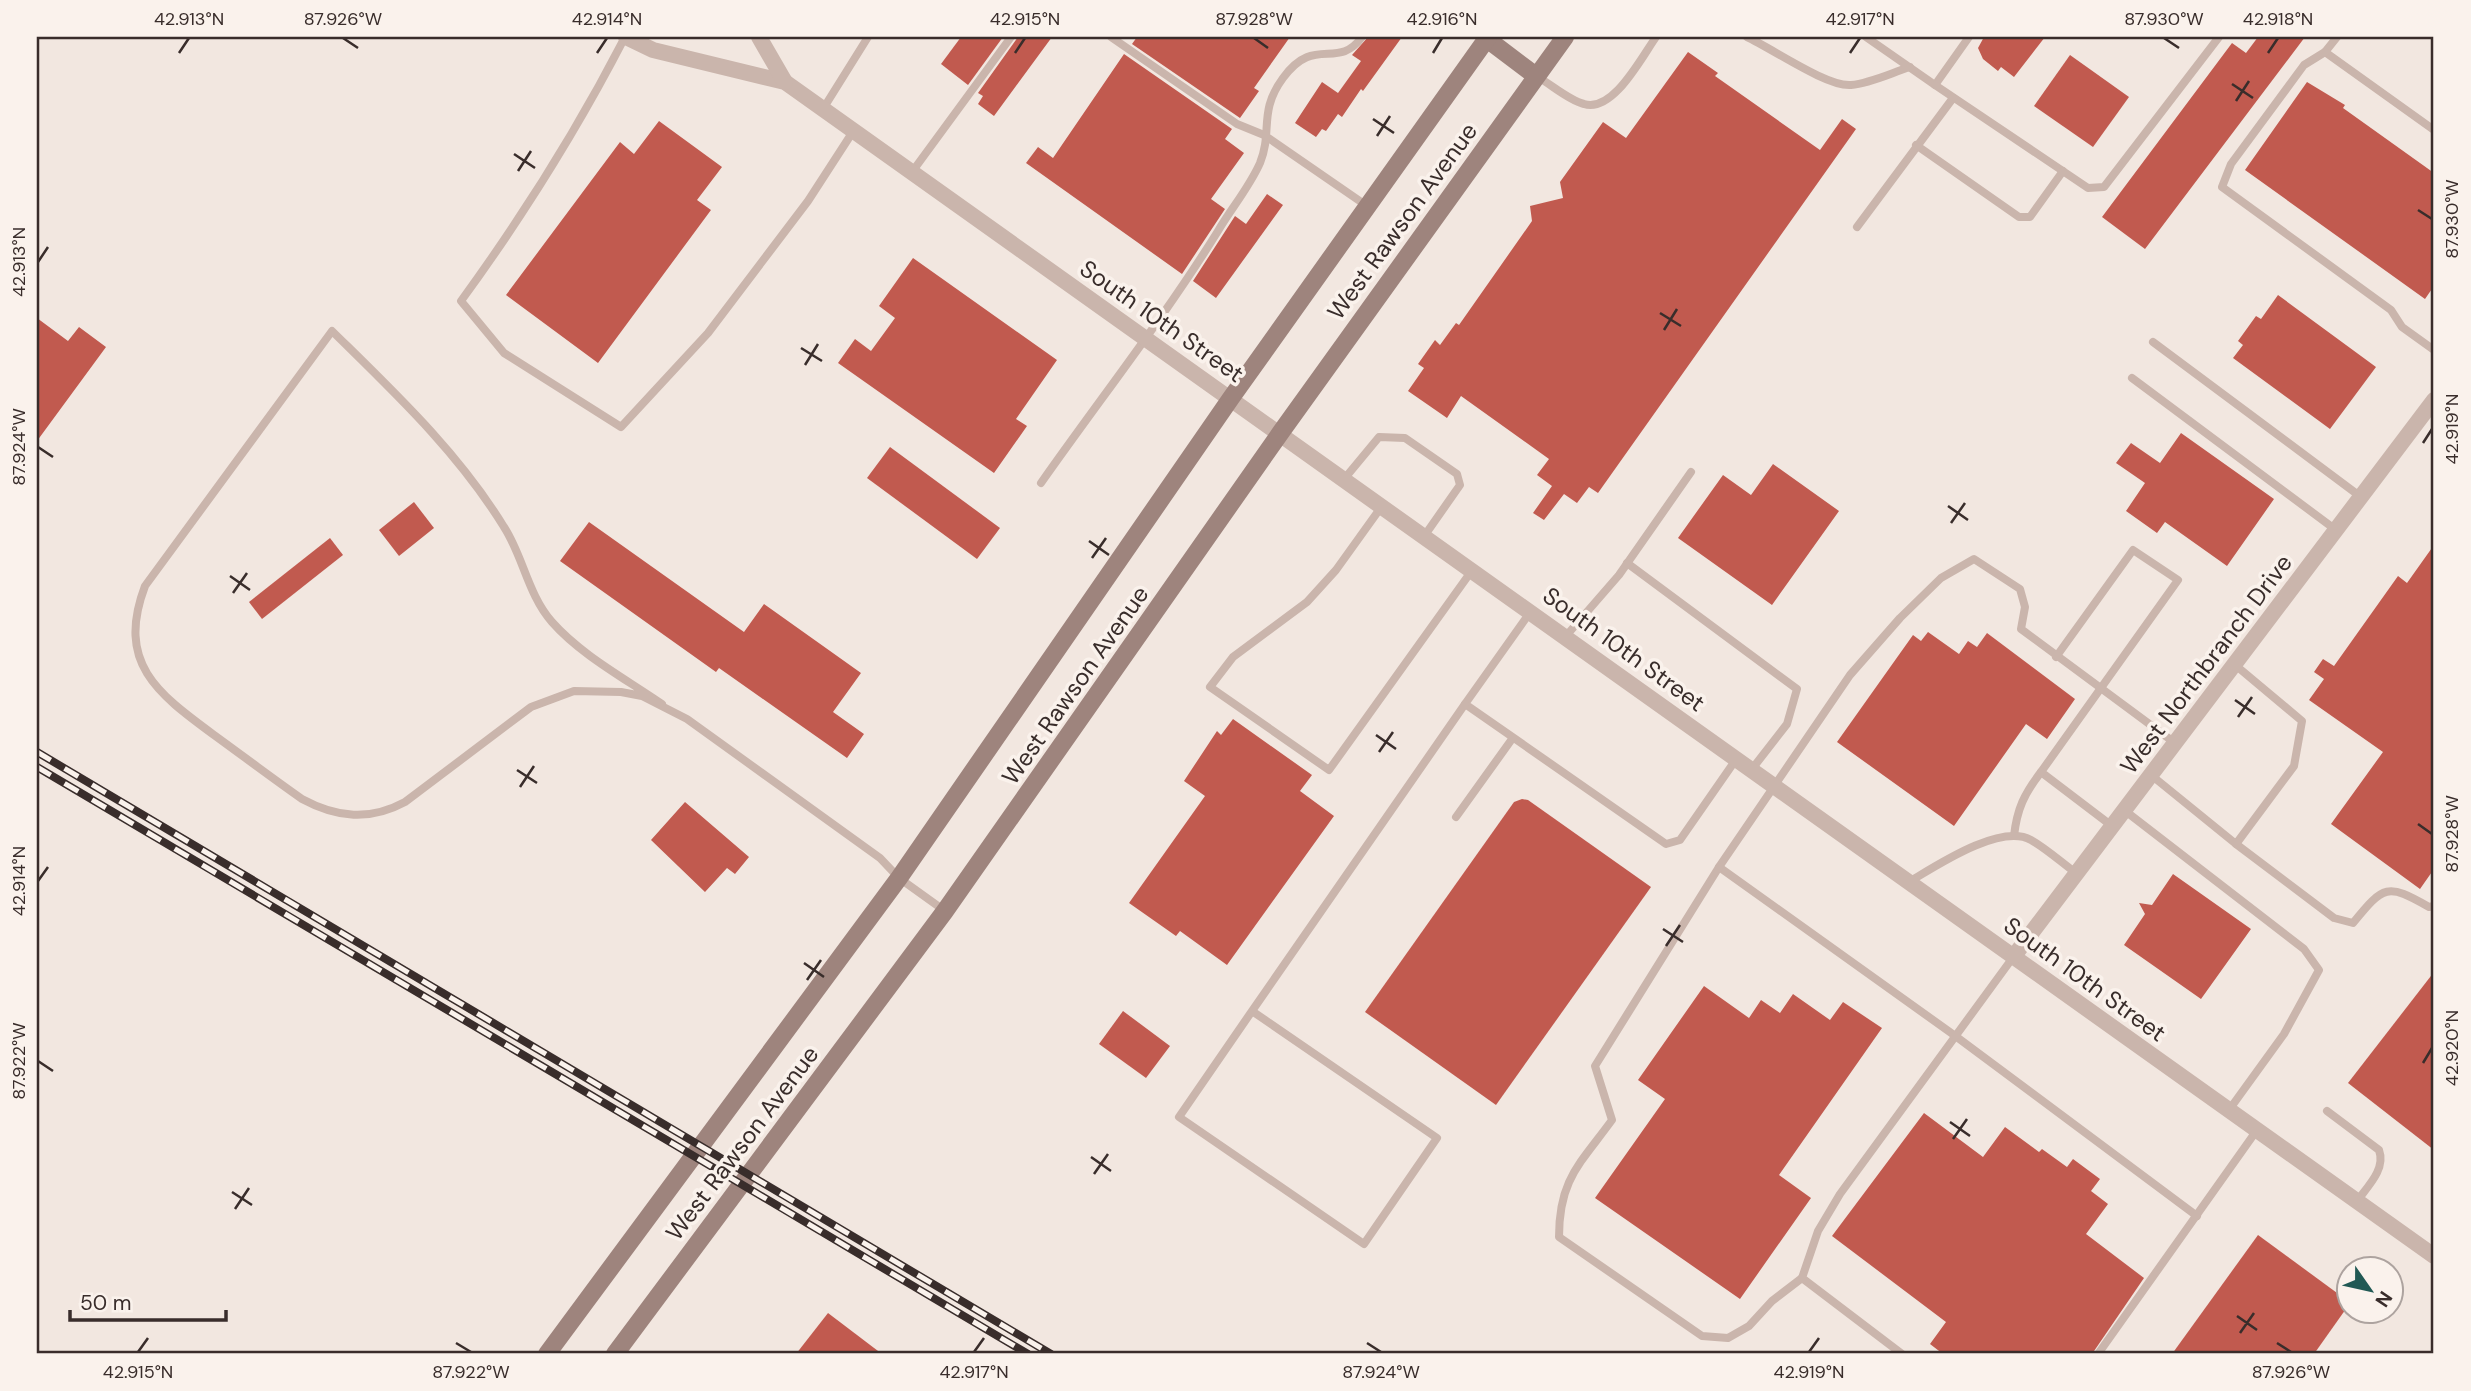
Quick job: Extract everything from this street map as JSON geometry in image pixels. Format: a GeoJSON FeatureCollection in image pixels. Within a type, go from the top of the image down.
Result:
{"type":"FeatureCollection","features":[{"type":"Feature","properties":{"kind":"main road","name":"West Rawson Avenue"},"geometry":{"type":"LineString","coordinates":[[615,1354],[945,911],[1281,432],[1565,37]]}},
{"type":"Feature","properties":{"kind":"main road","name":"West Rawson Avenue"},"geometry":{"type":"LineString","coordinates":[[547,1354],[899,878],[1482,39]]}},
{"type":"Feature","properties":{"kind":"main road"},"geometry":{"type":"LineString","coordinates":[[1482,39],[1536,76]]}},
{"type":"Feature","properties":{"kind":"street","name":"South 10th Street"},"geometry":{"type":"LineString","coordinates":[[626,37],[653,50],[785,82],[1281,432],[2434,1256]]}},
{"type":"Feature","properties":{"kind":"street","name":"South 10th Street"},"geometry":{"type":"LineString","coordinates":[[759,37],[785,82]]}},
{"type":"Feature","properties":{"kind":"street","name":"West Northbranch Drive"},"geometry":{"type":"LineString","coordinates":[[2014,956],[2434,400]]}},
{"type":"Feature","properties":{"kind":"lane"},"geometry":{"type":"LineString","coordinates":[[626,37],[583,120],[461,301],[504,353],[621,427],[708,334],[808,201],[854,130]]}},
{"type":"Feature","properties":{"kind":"lane"},"geometry":{"type":"LineString","coordinates":[[823,109],[869,37]]}},
{"type":"Feature","properties":{"kind":"lane"},"geometry":{"type":"LineString","coordinates":[[912,172],[1011,37]]}},
{"type":"Feature","properties":{"kind":"lane"},"geometry":{"type":"LineString","coordinates":[[1111,37],[1237,124],[1264,135],[1367,206]]}},
{"type":"Feature","properties":{"kind":"lane"},"geometry":{"type":"LineString","coordinates":[[1041,483],[1188,278],[1260,162],[1268,104],[1296,62],[1315,52],[1343,54],[1354,48],[1362,37]]}},
{"type":"Feature","properties":{"kind":"lane"},"geometry":{"type":"LineString","coordinates":[[1536,76],[1584,104],[1602,105],[1614,96],[1656,37]]}},
{"type":"Feature","properties":{"kind":"lane"},"geometry":{"type":"LineString","coordinates":[[1747,37],[1783,54],[1818,77],[1841,85],[1854,85],[1910,67]]}},
{"type":"Feature","properties":{"kind":"lane"},"geometry":{"type":"LineString","coordinates":[[1866,37],[2088,188],[2104,187],[2219,37]]}},
{"type":"Feature","properties":{"kind":"lane"},"geometry":{"type":"LineString","coordinates":[[1935,85],[1969,37]]}},
{"type":"Feature","properties":{"kind":"lane"},"geometry":{"type":"LineString","coordinates":[[2337,37],[2325,52],[2304,65],[2231,164],[2222,187],[2391,310],[2402,327],[2434,350]]}},
{"type":"Feature","properties":{"kind":"lane"},"geometry":{"type":"LineString","coordinates":[[2325,52],[2434,130]]}},
{"type":"Feature","properties":{"kind":"lane"},"geometry":{"type":"LineString","coordinates":[[1857,227],[1953,98]]}},
{"type":"Feature","properties":{"kind":"lane"},"geometry":{"type":"LineString","coordinates":[[1916,145],[2019,217],[2030,217],[2063,171]]}},
{"type":"Feature","properties":{"kind":"lane"},"geometry":{"type":"LineString","coordinates":[[662,704],[642,696],[598,689],[574,691],[551,698],[510,721],[405,802],[388,811],[365,816],[340,815],[302,799],[168,699],[148,676],[140,661],[134,626],[145,586],[332,331],[421,417],[494,511],[506,529],[550,621],[571,640],[662,704],[880,858],[899,878],[945,911]]}},
{"type":"Feature","properties":{"kind":"lane"},"geometry":{"type":"LineString","coordinates":[[2153,342],[2361,497]]}},
{"type":"Feature","properties":{"kind":"lane"},"geometry":{"type":"LineString","coordinates":[[2132,378],[2336,530]]}},
{"type":"Feature","properties":{"kind":"lane"},"geometry":{"type":"LineString","coordinates":[[1345,478],[1378,437],[1391,435],[1405,438],[1457,474],[1460,485],[1455,496],[1424,535]]}},
{"type":"Feature","properties":{"kind":"lane"},"geometry":{"type":"LineString","coordinates":[[1566,636],[1627,563],[1691,472]]}},
{"type":"Feature","properties":{"kind":"lane"},"geometry":{"type":"LineString","coordinates":[[1383,505],[1336,570],[1307,602],[1234,657],[1210,687],[1329,770],[1473,569]]}},
{"type":"Feature","properties":{"kind":"lane"},"geometry":{"type":"LineString","coordinates":[[2014,836],[2016,813],[2022,799],[2178,580],[2133,550],[2056,657]]}},
{"type":"Feature","properties":{"kind":"lane"},"geometry":{"type":"LineString","coordinates":[[2014,956],[1840,1194],[1818,1231],[1802,1279],[1772,1301],[1749,1326],[1728,1338],[1702,1336],[1559,1237],[1559,1214],[1565,1185],[1612,1119],[1595,1066],[1719,867],[1777,787],[1850,675],[1891,627],[1941,578],[1974,559],[2020,589],[2025,607],[2021,629],[2175,743]]}},
{"type":"Feature","properties":{"kind":"lane"},"geometry":{"type":"LineString","coordinates":[[1627,563],[1797,688],[1787,724],[1752,769]]}},
{"type":"Feature","properties":{"kind":"lane"},"geometry":{"type":"LineString","coordinates":[[1252,1011],[1437,1138],[1364,1244],[1179,1117],[1252,1011],[1465,704],[1531,611]]}},
{"type":"Feature","properties":{"kind":"lane"},"geometry":{"type":"LineString","coordinates":[[2234,664],[2302,721],[2294,766],[2236,844]]}},
{"type":"Feature","properties":{"kind":"lane"},"geometry":{"type":"LineString","coordinates":[[1465,704],[1666,844],[1679,840],[1737,758]]}},
{"type":"Feature","properties":{"kind":"lane"},"geometry":{"type":"LineString","coordinates":[[1456,817],[1513,739]]}},
{"type":"Feature","properties":{"kind":"lane"},"geometry":{"type":"LineString","coordinates":[[2041,772],[2112,826]]}},
{"type":"Feature","properties":{"kind":"lane"},"geometry":{"type":"LineString","coordinates":[[2151,775],[2334,918],[2353,923],[2372,900],[2387,890],[2398,890],[2429,908],[2434,906]]}},
{"type":"Feature","properties":{"kind":"lane"},"geometry":{"type":"LineString","coordinates":[[2124,810],[2304,949],[2319,970],[2284,1034],[2229,1110]]}},
{"type":"Feature","properties":{"kind":"lane"},"geometry":{"type":"LineString","coordinates":[[1909,882],[1965,849],[2014,836],[2030,839],[2076,873]]}},
{"type":"Feature","properties":{"kind":"lane"},"geometry":{"type":"LineString","coordinates":[[1719,867],[1954,1035],[2197,1216]]}},
{"type":"Feature","properties":{"kind":"lane"},"geometry":{"type":"LineString","coordinates":[[2327,1111],[2379,1150],[2382,1158],[2380,1168],[2357,1201]]}},
{"type":"Feature","properties":{"kind":"lane"},"geometry":{"type":"LineString","coordinates":[[2098,1354],[2257,1130]]}},
{"type":"Feature","properties":{"kind":"lane"},"geometry":{"type":"LineString","coordinates":[[1802,1279],[1902,1354]]}},
{"type":"Feature","properties":{"kind":"building"},"geometry":{"type":"Polygon","coordinates":[[[961,37],[1003,37],[968,85],[941,64],[961,37]]]}},
{"type":"Feature","properties":{"kind":"building"},"geometry":{"type":"Polygon","coordinates":[[[1018,37],[1052,37],[994,116],[978,104],[983,96],[978,93],[1018,37]]]}},
{"type":"Feature","properties":{"kind":"building"},"geometry":{"type":"Polygon","coordinates":[[[1137,37],[1290,37],[1254,88],[1259,91],[1240,118],[1132,44],[1137,37]]]}},
{"type":"Feature","properties":{"kind":"building"},"geometry":{"type":"Polygon","coordinates":[[[1368,37],[1402,37],[1342,117],[1338,114],[1326,131],[1322,129],[1316,137],[1295,123],[1322,82],[1338,93],[1361,61],[1352,55],[1368,37]]]}},
{"type":"Feature","properties":{"kind":"building"},"geometry":{"type":"Polygon","coordinates":[[[1984,37],[2045,37],[2014,77],[2001,67],[1998,71],[1983,59],[1978,48],[1984,37]]]}},
{"type":"Feature","properties":{"kind":"building"},"geometry":{"type":"Polygon","coordinates":[[[2258,37],[2305,37],[2145,249],[2102,217],[2232,43],[2246,53],[2258,37]]]}},
{"type":"Feature","properties":{"kind":"building"},"geometry":{"type":"Polygon","coordinates":[[[1688,52],[1718,73],[1715,76],[1820,150],[1842,119],[1856,129],[1598,493],[1589,487],[1577,503],[1564,494],[1544,520],[1533,513],[1552,486],[1537,475],[1549,459],[1461,396],[1447,418],[1408,391],[1424,368],[1418,364],[1435,340],[1440,345],[1456,323],[1459,325],[1532,221],[1530,206],[1563,198],[1560,182],[1603,122],[1626,138],[1688,52]]]}},
{"type":"Feature","properties":{"kind":"building"},"geometry":{"type":"Polygon","coordinates":[[[1124,54],[1232,129],[1225,139],[1244,153],[1211,199],[1225,209],[1182,274],[1026,163],[1038,147],[1053,158],[1124,54]]]}},
{"type":"Feature","properties":{"kind":"building"},"geometry":{"type":"Polygon","coordinates":[[[2070,55],[2129,97],[2093,147],[2034,106],[2070,55]]]}},
{"type":"Feature","properties":{"kind":"building"},"geometry":{"type":"Polygon","coordinates":[[[2307,82],[2345,105],[2343,108],[2434,173],[2434,286],[2425,299],[2245,170],[2307,82]]]}},
{"type":"Feature","properties":{"kind":"building"},"geometry":{"type":"Polygon","coordinates":[[[659,121],[722,167],[697,200],[711,210],[598,363],[506,295],[620,142],[634,154],[659,121]]]}},
{"type":"Feature","properties":{"kind":"building"},"geometry":{"type":"Polygon","coordinates":[[[1267,194],[1283,205],[1216,298],[1193,281],[1235,216],[1246,224],[1267,194]]]}},
{"type":"Feature","properties":{"kind":"building"},"geometry":{"type":"Polygon","coordinates":[[[913,258],[1057,360],[1016,419],[1027,426],[994,473],[838,363],[855,339],[871,351],[895,318],[879,306],[913,258]]]}},
{"type":"Feature","properties":{"kind":"building"},"geometry":{"type":"Polygon","coordinates":[[[2278,295],[2376,367],[2330,429],[2233,358],[2243,345],[2238,341],[2256,316],[2261,319],[2278,295]]]}},
{"type":"Feature","properties":{"kind":"building"},"geometry":{"type":"Polygon","coordinates":[[[37,318],[68,341],[79,327],[106,347],[37,441],[37,318]]]}},
{"type":"Feature","properties":{"kind":"building"},"geometry":{"type":"Polygon","coordinates":[[[2181,433],[2274,499],[2227,566],[2165,522],[2157,533],[2126,511],[2145,483],[2116,463],[2131,443],[2160,463],[2181,433]]]}},
{"type":"Feature","properties":{"kind":"building"},"geometry":{"type":"Polygon","coordinates":[[[890,447],[1000,528],[977,559],[867,478],[890,447]]]}},
{"type":"Feature","properties":{"kind":"building"},"geometry":{"type":"Polygon","coordinates":[[[1773,464],[1839,511],[1772,605],[1678,538],[1723,475],[1751,495],[1773,464]]]}},
{"type":"Feature","properties":{"kind":"building"},"geometry":{"type":"Polygon","coordinates":[[[414,502],[434,528],[399,556],[379,530],[414,502]]]}},
{"type":"Feature","properties":{"kind":"building"},"geometry":{"type":"Polygon","coordinates":[[[589,522],[744,632],[764,604],[861,673],[833,712],[864,734],[847,758],[719,668],[716,672],[560,561],[589,522]]]}},
{"type":"Feature","properties":{"kind":"building"},"geometry":{"type":"Polygon","coordinates":[[[330,538],[343,555],[262,619],[249,602],[330,538]]]}},
{"type":"Feature","properties":{"kind":"building"},"geometry":{"type":"Polygon","coordinates":[[[2434,545],[2434,869],[2420,889],[2331,824],[2383,752],[2309,700],[2324,679],[2314,672],[2323,659],[2334,666],[2398,576],[2407,583],[2434,545]]]}},
{"type":"Feature","properties":{"kind":"building"},"geometry":{"type":"Polygon","coordinates":[[[1928,632],[1959,654],[1968,641],[1977,647],[1987,633],[2075,699],[2047,739],[2026,724],[1954,826],[1837,742],[1913,635],[1921,641],[1928,632]]]}},
{"type":"Feature","properties":{"kind":"building"},"geometry":{"type":"Polygon","coordinates":[[[1233,719],[1312,775],[1300,791],[1334,816],[1227,965],[1180,931],[1176,936],[1129,903],[1205,796],[1184,781],[1217,731],[1221,735],[1233,719]]]}},
{"type":"Feature","properties":{"kind":"building"},"geometry":{"type":"Polygon","coordinates":[[[1528,800],[1651,887],[1496,1105],[1365,1012],[1514,802],[1528,800]]]}},
{"type":"Feature","properties":{"kind":"building"},"geometry":{"type":"Polygon","coordinates":[[[685,802],[749,857],[735,874],[727,868],[705,892],[651,840],[685,802]]]}},
{"type":"Feature","properties":{"kind":"building"},"geometry":{"type":"Polygon","coordinates":[[[2173,874],[2251,929],[2201,999],[2124,945],[2145,914],[2139,903],[2152,905],[2173,874]]]}},
{"type":"Feature","properties":{"kind":"building"},"geometry":{"type":"Polygon","coordinates":[[[2434,972],[2434,1150],[2348,1083],[2434,972]]]}},
{"type":"Feature","properties":{"kind":"building"},"geometry":{"type":"Polygon","coordinates":[[[1704,986],[1749,1018],[1761,1000],[1780,1013],[1793,994],[1830,1020],[1843,1002],[1882,1028],[1779,1175],[1811,1198],[1740,1299],[1595,1198],[1665,1099],[1638,1080],[1704,986]]]}},
{"type":"Feature","properties":{"kind":"building"},"geometry":{"type":"Polygon","coordinates":[[[1123,1011],[1170,1046],[1146,1078],[1099,1044],[1123,1011]]]}},
{"type":"Feature","properties":{"kind":"building"},"geometry":{"type":"Polygon","coordinates":[[[1924,1113],[1983,1157],[2005,1127],[2039,1152],[2042,1149],[2067,1167],[2073,1159],[2100,1179],[2091,1191],[2108,1204],[2086,1234],[2144,1278],[2092,1354],[1943,1354],[1930,1344],[1946,1322],[1832,1236],[1924,1113]]]}},
{"type":"Feature","properties":{"kind":"building"},"geometry":{"type":"Polygon","coordinates":[[[2258,1235],[2334,1291],[2335,1324],[2314,1354],[2172,1354],[2258,1235]]]}},
{"type":"Feature","properties":{"kind":"building"},"geometry":{"type":"Polygon","coordinates":[[[828,1313],[882,1354],[796,1354],[828,1313]]]}},
{"type":"Feature","properties":{"kind":"railway"},"geometry":{"type":"LineString","coordinates":[[37,752],[1051,1354]]}},
{"type":"Feature","properties":{"kind":"railway"},"geometry":{"type":"LineString","coordinates":[[37,767],[1028,1354]]}}]}
